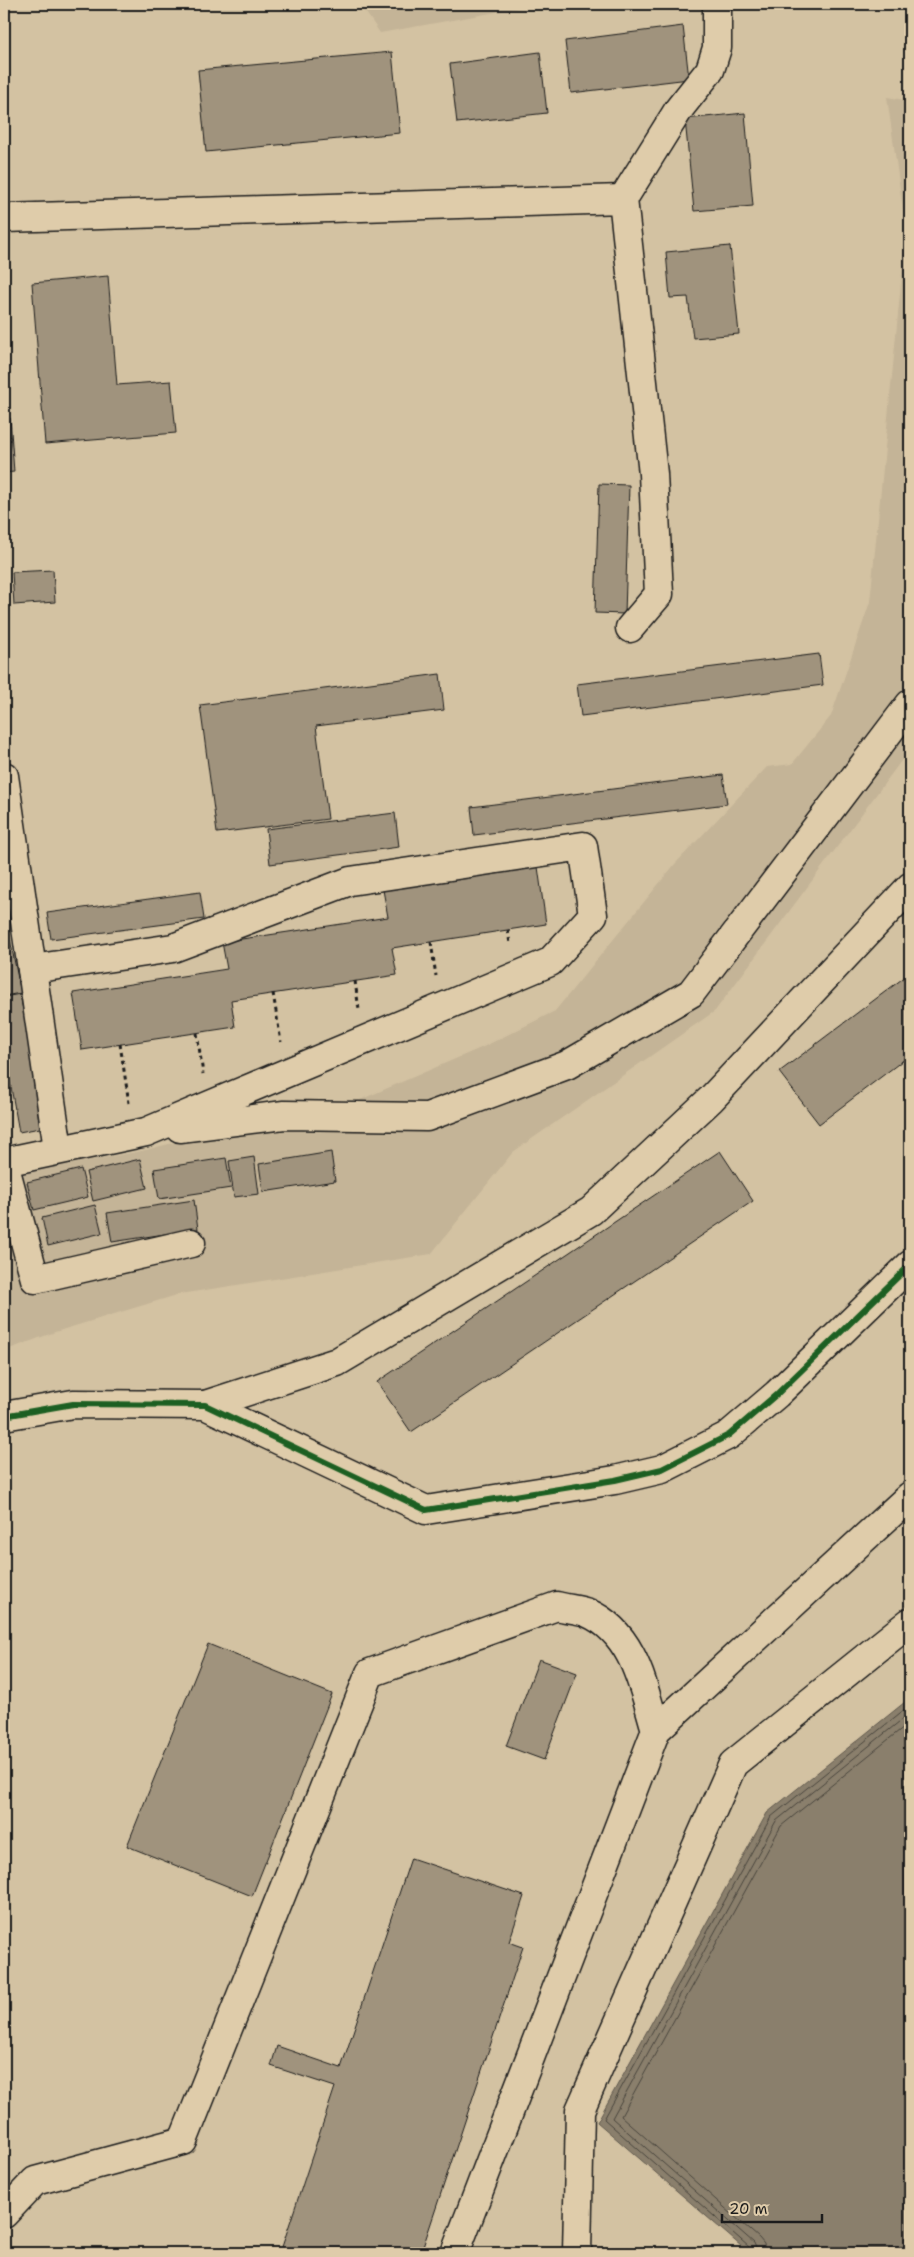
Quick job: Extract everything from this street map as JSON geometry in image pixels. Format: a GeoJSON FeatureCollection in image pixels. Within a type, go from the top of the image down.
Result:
{"type":"FeatureCollection","features":[{"type":"Feature","properties":{"kind":"street"},"geometry":{"type":"LineString","coordinates":[[630,628],[659,594],[653,474],[623,199],[679,109],[710,70],[717,48],[717,4]]}},
{"type":"Feature","properties":{"kind":"street"},"geometry":{"type":"LineString","coordinates":[[4,218],[623,199]]}},
{"type":"Feature","properties":{"kind":"street"},"geometry":{"type":"LineString","coordinates":[[191,1243],[35,1279],[4,1162],[58,1149],[146,1132],[284,1115],[427,1117],[567,1065],[691,993],[910,704]]}},
{"type":"Feature","properties":{"kind":"street"},"geometry":{"type":"LineString","coordinates":[[4,776],[58,1149]]}},
{"type":"Feature","properties":{"kind":"street"},"geometry":{"type":"LineString","coordinates":[[32,969],[173,948],[350,881],[583,846],[593,915],[550,962],[146,1132]]}},
{"type":"Feature","properties":{"kind":"street"},"geometry":{"type":"LineString","coordinates":[[4,1416],[73,1404],[204,1406],[336,1362],[591,1211],[711,1100],[910,887]]}},
{"type":"Feature","properties":{"kind":"street"},"geometry":{"type":"LineString","coordinates":[[204,1406],[426,1510],[614,1480],[662,1469],[729,1435],[777,1394],[910,1265]]}},
{"type":"Feature","properties":{"kind":"street"},"geometry":{"type":"LineString","coordinates":[[454,2253],[656,1730],[910,1496]]}},
{"type":"Feature","properties":{"kind":"street"},"geometry":{"type":"LineString","coordinates":[[4,2191],[182,2142],[370,1673],[558,1606],[588,1613],[613,1630],[636,1661],[656,1730]]}},
{"type":"Feature","properties":{"kind":"street"},"geometry":{"type":"LineString","coordinates":[[577,2253],[580,2110],[733,1764],[910,1622]]}},
{"type":"Feature","properties":{"kind":"street"},"geometry":{"type":"LineString","coordinates":[[4,2214],[36,2181]]}},
{"type":"Feature","properties":{"kind":"path"},"geometry":{"type":"LineString","coordinates":[[508,930],[511,950]]}},
{"type":"Feature","properties":{"kind":"path"},"geometry":{"type":"LineString","coordinates":[[431,942],[436,981]]}},
{"type":"Feature","properties":{"kind":"path"},"geometry":{"type":"LineString","coordinates":[[355,981],[360,1013]]}},
{"type":"Feature","properties":{"kind":"path"},"geometry":{"type":"LineString","coordinates":[[273,994],[281,1046]]}},
{"type":"Feature","properties":{"kind":"path"},"geometry":{"type":"LineString","coordinates":[[197,1033],[204,1079]]}},
{"type":"Feature","properties":{"kind":"path"},"geometry":{"type":"LineString","coordinates":[[120,1044],[130,1109]]}},
{"type":"Feature","properties":{"kind":"shaded area"},"geometry":{"type":"Polygon","coordinates":[[[360,4],[541,4],[380,33],[360,4]]]}},
{"type":"Feature","properties":{"kind":"shaded area"},"geometry":{"type":"Polygon","coordinates":[[[887,97],[910,101],[910,749],[715,1011],[513,1152],[431,1254],[180,1294],[55,1332],[4,1351],[4,1232],[29,1207],[20,1173],[141,1151],[284,1115],[346,1106],[483,1047],[555,1011],[675,864],[767,767],[792,764],[831,716],[870,602],[906,232],[887,97]]]}},
{"type":"Feature","properties":{"kind":"water"},"geometry":{"type":"Polygon","coordinates":[[[910,1698],[910,2253],[749,2253],[597,2122],[767,1813],[910,1698]]]}},
{"type":"Feature","properties":{"kind":"building"},"geometry":{"type":"Polygon","coordinates":[[[683,26],[689,79],[571,93],[565,41],[683,26]]]}},
{"type":"Feature","properties":{"kind":"building"},"geometry":{"type":"Polygon","coordinates":[[[392,52],[400,133],[206,152],[198,70],[392,52]]]}},
{"type":"Feature","properties":{"kind":"building"},"geometry":{"type":"Polygon","coordinates":[[[540,52],[547,113],[457,123],[450,64],[540,52]]]}},
{"type":"Feature","properties":{"kind":"building"},"geometry":{"type":"Polygon","coordinates":[[[745,113],[753,206],[694,211],[685,119],[745,113]]]}},
{"type":"Feature","properties":{"kind":"building"},"geometry":{"type":"Polygon","coordinates":[[[730,246],[739,334],[693,338],[688,297],[670,298],[666,252],[730,246]]]}},
{"type":"Feature","properties":{"kind":"building"},"geometry":{"type":"Polygon","coordinates":[[[108,276],[117,385],[171,381],[176,433],[45,444],[32,283],[108,276]]]}},
{"type":"Feature","properties":{"kind":"building"},"geometry":{"type":"Polygon","coordinates":[[[10,418],[14,472],[4,473],[4,419],[10,418]]]}},
{"type":"Feature","properties":{"kind":"building"},"geometry":{"type":"Polygon","coordinates":[[[599,484],[629,485],[625,614],[595,613],[599,484]]]}},
{"type":"Feature","properties":{"kind":"building"},"geometry":{"type":"Polygon","coordinates":[[[53,570],[55,602],[14,605],[12,572],[53,570]]]}},
{"type":"Feature","properties":{"kind":"building"},"geometry":{"type":"Polygon","coordinates":[[[819,654],[823,685],[581,716],[577,684],[819,654]]]}},
{"type":"Feature","properties":{"kind":"building"},"geometry":{"type":"Polygon","coordinates":[[[440,674],[444,710],[316,726],[328,819],[217,833],[200,705],[440,674]]]}},
{"type":"Feature","properties":{"kind":"building"},"geometry":{"type":"Polygon","coordinates":[[[723,775],[727,804],[474,835],[471,807],[723,775]]]}},
{"type":"Feature","properties":{"kind":"building"},"geometry":{"type":"Polygon","coordinates":[[[395,813],[399,847],[270,864],[266,829],[395,813]]]}},
{"type":"Feature","properties":{"kind":"building"},"geometry":{"type":"Polygon","coordinates":[[[538,867],[546,924],[392,948],[397,975],[231,1000],[235,1027],[82,1050],[73,993],[227,969],[222,942],[388,917],[383,890],[538,867]]]}},
{"type":"Feature","properties":{"kind":"building"},"geometry":{"type":"Polygon","coordinates":[[[200,892],[204,919],[51,939],[47,913],[200,892]]]}},
{"type":"Feature","properties":{"kind":"building"},"geometry":{"type":"Polygon","coordinates":[[[4,910],[21,993],[4,996],[4,910]]]}},
{"type":"Feature","properties":{"kind":"building"},"geometry":{"type":"Polygon","coordinates":[[[910,973],[910,1055],[819,1124],[779,1072],[910,973]]]}},
{"type":"Feature","properties":{"kind":"building"},"geometry":{"type":"Polygon","coordinates":[[[20,994],[45,1127],[19,1132],[4,1048],[4,997],[20,994]]]}},
{"type":"Feature","properties":{"kind":"building"},"geometry":{"type":"Polygon","coordinates":[[[720,1151],[753,1201],[411,1432],[377,1382],[720,1151]]]}},
{"type":"Feature","properties":{"kind":"building"},"geometry":{"type":"Polygon","coordinates":[[[331,1152],[335,1181],[263,1192],[259,1164],[331,1152]]]}},
{"type":"Feature","properties":{"kind":"building"},"geometry":{"type":"Polygon","coordinates":[[[254,1157],[259,1194],[234,1197],[229,1161],[254,1157]]]}},
{"type":"Feature","properties":{"kind":"building"},"geometry":{"type":"Polygon","coordinates":[[[226,1158],[231,1188],[159,1199],[154,1169],[226,1158]]]}},
{"type":"Feature","properties":{"kind":"building"},"geometry":{"type":"Polygon","coordinates":[[[140,1159],[147,1188],[93,1201],[86,1172],[140,1159]]]}},
{"type":"Feature","properties":{"kind":"building"},"geometry":{"type":"Polygon","coordinates":[[[81,1169],[88,1197],[34,1210],[27,1182],[81,1169]]]}},
{"type":"Feature","properties":{"kind":"building"},"geometry":{"type":"Polygon","coordinates":[[[194,1200],[198,1229],[112,1242],[107,1213],[194,1200]]]}},
{"type":"Feature","properties":{"kind":"building"},"geometry":{"type":"Polygon","coordinates":[[[95,1205],[102,1233],[48,1246],[42,1218],[95,1205]]]}},
{"type":"Feature","properties":{"kind":"building"},"geometry":{"type":"Polygon","coordinates":[[[208,1644],[332,1694],[252,1896],[127,1846],[208,1644]]]}},
{"type":"Feature","properties":{"kind":"building"},"geometry":{"type":"Polygon","coordinates":[[[539,1659],[577,1673],[544,1760],[506,1746],[539,1659]]]}},
{"type":"Feature","properties":{"kind":"building"},"geometry":{"type":"Polygon","coordinates":[[[411,1858],[524,1896],[509,1942],[523,1947],[421,2253],[280,2253],[335,2087],[271,2066],[277,2046],[341,2068],[411,1858]]]}},
{"type":"Feature","properties":{"kind":"cycle path"},"geometry":{"type":"LineString","coordinates":[[4,1416],[73,1404],[205,1405],[426,1510],[615,1480],[662,1469],[729,1435],[777,1394],[910,1265]]}}]}
